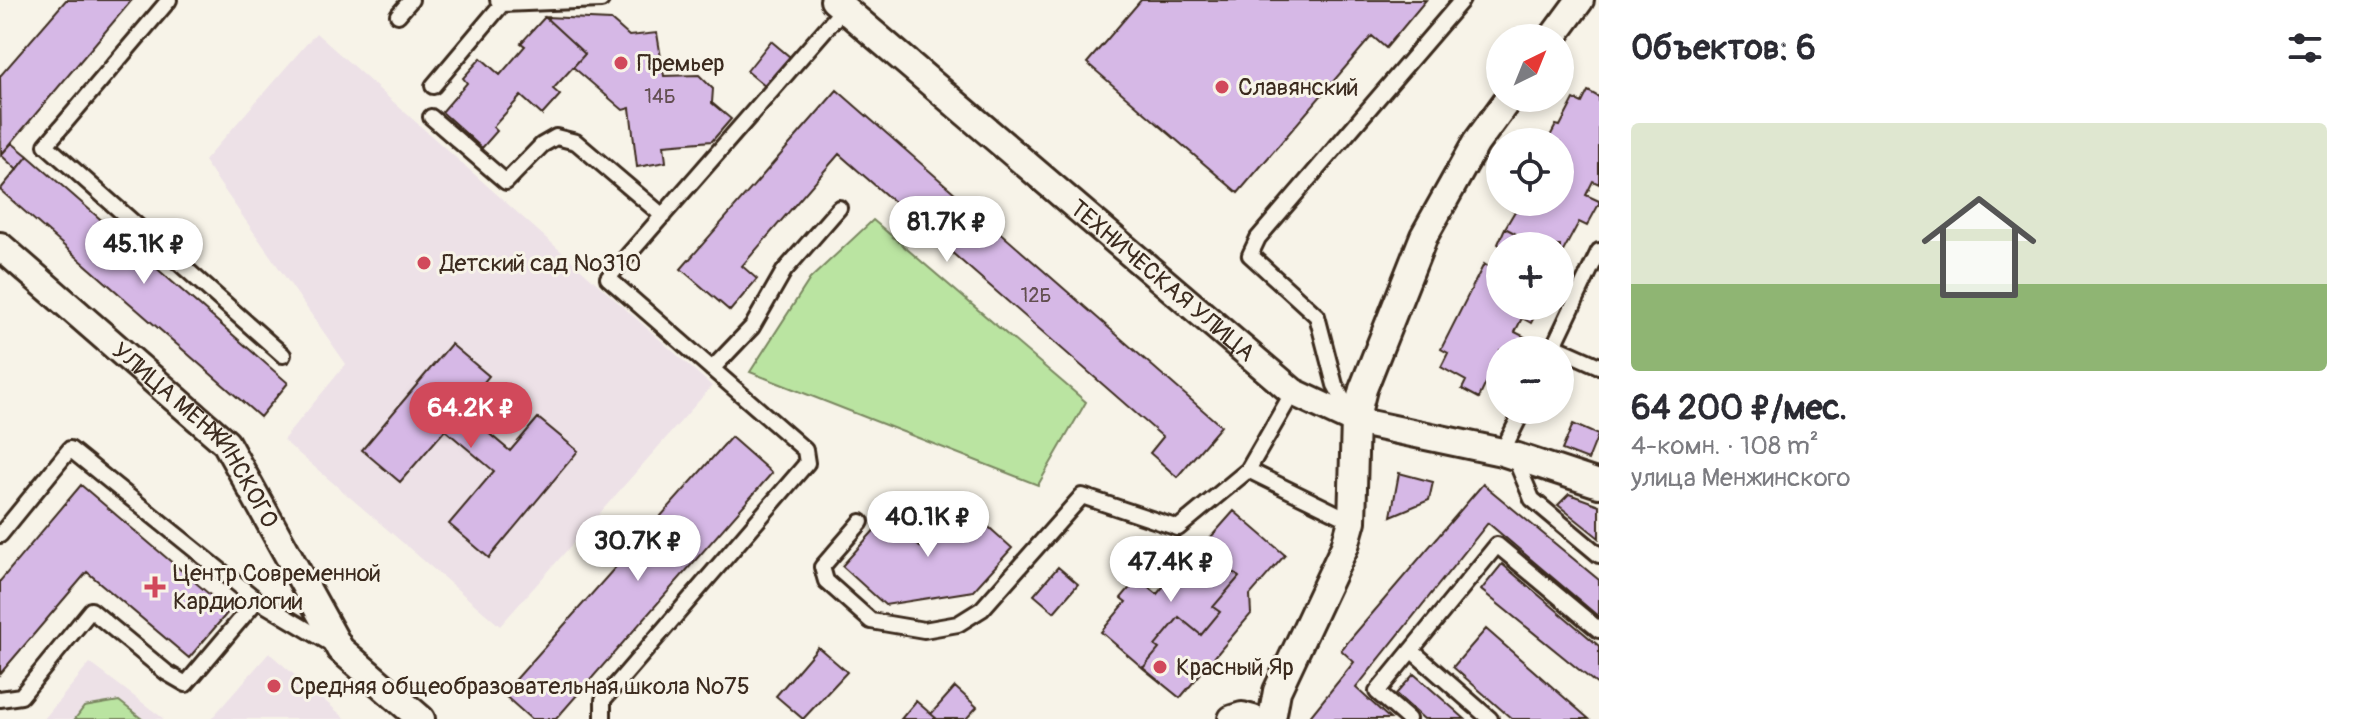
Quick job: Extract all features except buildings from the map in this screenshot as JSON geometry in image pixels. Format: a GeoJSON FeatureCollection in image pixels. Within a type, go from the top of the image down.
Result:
{"type":"FeatureCollection","features":[{"type":"Feature","properties":{"kind":"street"},"geometry":{"type":"LineString","coordinates":[[1562,24],[1580,0]]}},
{"type":"Feature","properties":{"kind":"street","name":"ТЕХНИЧЕСКАЯ УЛИЦА"},"geometry":{"type":"LineString","coordinates":[[839,4],[1293,392],[1355,421],[1508,454],[1599,484]]}},
{"type":"Feature","properties":{"kind":"street"},"geometry":{"type":"LineString","coordinates":[[1272,719],[1277,691],[1345,546],[1352,521],[1355,421],[1363,389],[1424,236],[1476,143],[1499,112]]}},
{"type":"Feature","properties":{"kind":"street","name":"УЛИЦА МЕНЖИНСКОГО"},"geometry":{"type":"LineString","coordinates":[[0,246],[226,443],[340,649],[421,719]]}},
{"type":"Feature","properties":{"kind":"street"},"geometry":{"type":"LineString","coordinates":[[1232,719],[1242,716],[1253,719]]}},
{"type":"Feature","properties":{"kind":"lane"},"geometry":{"type":"LineString","coordinates":[[169,0],[46,145],[283,355]]}},
{"type":"Feature","properties":{"kind":"lane"},"geometry":{"type":"LineString","coordinates":[[398,15],[411,0]]}},
{"type":"Feature","properties":{"kind":"lane"},"geometry":{"type":"LineString","coordinates":[[433,86],[500,2],[601,0]]}},
{"type":"Feature","properties":{"kind":"lane"},"geometry":{"type":"LineString","coordinates":[[1355,421],[1335,385],[1317,316],[1250,255],[1258,238],[1462,0]]}},
{"type":"Feature","properties":{"kind":"lane"},"geometry":{"type":"LineString","coordinates":[[603,719],[603,700],[807,463],[805,450],[608,278],[839,4]]}},
{"type":"Feature","properties":{"kind":"lane"},"geometry":{"type":"LineString","coordinates":[[431,117],[506,182],[542,145],[556,137],[576,142],[663,216]]}},
{"type":"Feature","properties":{"kind":"lane"},"geometry":{"type":"LineString","coordinates":[[712,369],[752,327],[784,271],[839,208]]}},
{"type":"Feature","properties":{"kind":"lane"},"geometry":{"type":"LineString","coordinates":[[1559,336],[1599,251]]}},
{"type":"Feature","properties":{"kind":"lane"},"geometry":{"type":"LineString","coordinates":[[1574,356],[1599,366]]}},
{"type":"Feature","properties":{"kind":"lane"},"geometry":{"type":"LineString","coordinates":[[861,522],[822,567],[826,581],[871,621],[924,630],[958,624],[982,609],[1082,496],[1178,528],[1248,470],[1293,392]]}},
{"type":"Feature","properties":{"kind":"lane"},"geometry":{"type":"LineString","coordinates":[[1518,424],[1508,454],[1532,499],[1599,555]]}},
{"type":"Feature","properties":{"kind":"lane"},"geometry":{"type":"LineString","coordinates":[[0,535],[70,449],[257,600],[340,649]]}},
{"type":"Feature","properties":{"kind":"lane"},"geometry":{"type":"LineString","coordinates":[[1248,470],[1352,521]]}},
{"type":"Feature","properties":{"kind":"lane"},"geometry":{"type":"LineString","coordinates":[[1408,719],[1377,692],[1497,545],[1599,630]]}},
{"type":"Feature","properties":{"kind":"lane"},"geometry":{"type":"LineString","coordinates":[[0,699],[21,696],[91,610],[167,673],[186,684],[257,600]]}},
{"type":"Feature","properties":{"kind":"lane"},"geometry":{"type":"LineString","coordinates":[[1411,650],[1490,719]]}},
{"type":"Feature","properties":{"kind":"shaded area","name":"Детский сад №310"},"geometry":{"type":"Polygon","coordinates":[[[316,33],[712,386],[500,626],[283,440],[346,364],[204,161],[316,33]]]}},
{"type":"Feature","properties":{"kind":"shaded area","name":"Средняя общеобразовательная школа №75"},"geometry":{"type":"Polygon","coordinates":[[[269,653],[346,719],[211,719],[269,653]]]}},
{"type":"Feature","properties":{"kind":"shaded area"},"geometry":{"type":"Polygon","coordinates":[[[90,663],[164,719],[44,719],[90,663]]]}},
{"type":"Feature","properties":{"kind":"green space"},"geometry":{"type":"Polygon","coordinates":[[[873,220],[1086,402],[1038,485],[750,372],[810,279],[873,220]]]}},
{"type":"Feature","properties":{"kind":"green space"},"geometry":{"type":"Polygon","coordinates":[[[119,701],[142,719],[75,719],[84,707],[119,701]]]}},
{"type":"Feature","properties":{"kind":"place","name":"Премьер"},"geometry":{"type":"Point","coordinates":[621,63]}},
{"type":"Feature","properties":{"kind":"place","name":"Славянский"},"geometry":{"type":"Point","coordinates":[1222,87]}},
{"type":"Feature","properties":{"kind":"place","name":"Детский сад №310"},"geometry":{"type":"Point","coordinates":[424,263]}},
{"type":"Feature","properties":{"kind":"place","name":"Центр Современной Кардиологии"},"geometry":{"type":"Point","coordinates":[155,587]}},
{"type":"Feature","properties":{"kind":"place","name":"Красный Яр"},"geometry":{"type":"Point","coordinates":[1160,667]}},
{"type":"Feature","properties":{"kind":"place","name":"Средняя общеобразовательная школа №75"},"geometry":{"type":"Point","coordinates":[274,686]}}]}
